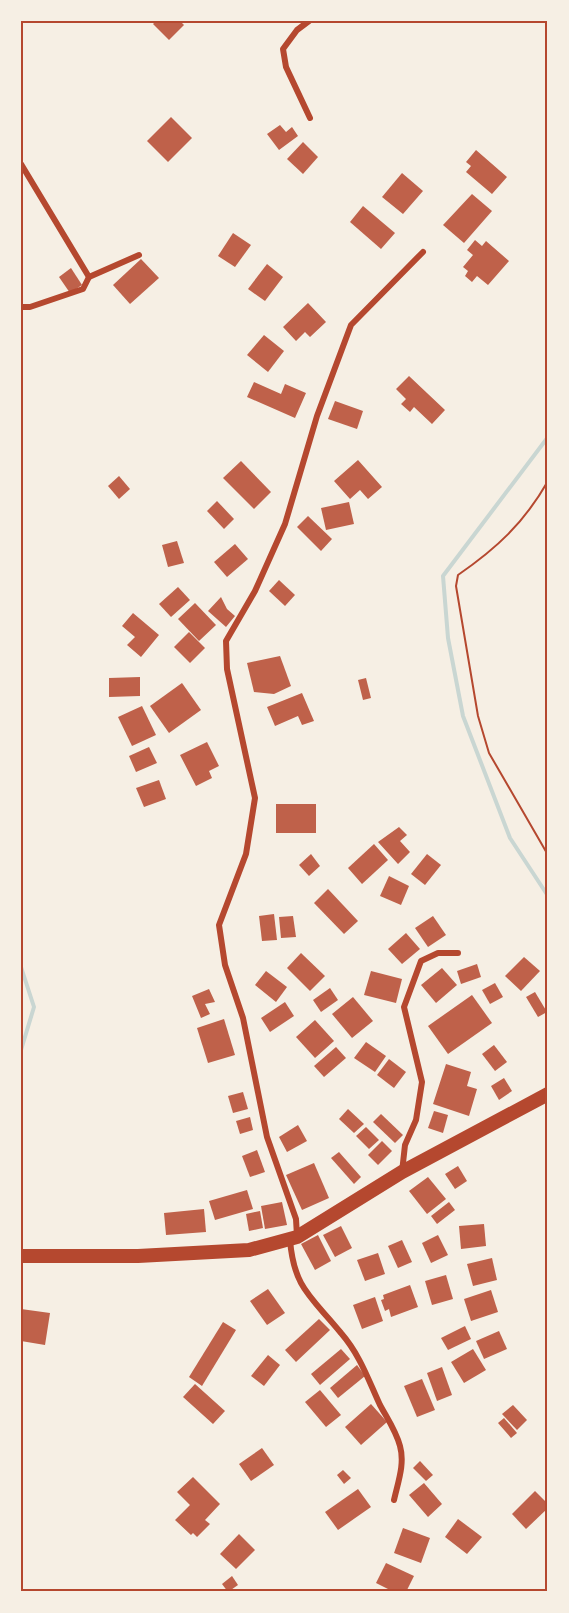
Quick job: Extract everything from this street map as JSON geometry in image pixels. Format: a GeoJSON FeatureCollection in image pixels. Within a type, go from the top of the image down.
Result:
{"type":"FeatureCollection","features":[{"type":"Feature","properties":{"kind":"main road"},"geometry":{"type":"LineString","coordinates":[[21,1256],[138,1256],[249,1250],[293,1238],[402,1172],[548,1094]]}},
{"type":"Feature","properties":{"kind":"street"},"geometry":{"type":"LineString","coordinates":[[309,21],[297,30],[283,49],[286,67],[310,118]]}},
{"type":"Feature","properties":{"kind":"street"},"geometry":{"type":"LineString","coordinates":[[21,164],[89,277]]}},
{"type":"Feature","properties":{"kind":"street"},"geometry":{"type":"LineString","coordinates":[[394,1500],[402,1466],[400,1447],[392,1426],[377,1398],[365,1366],[343,1334],[307,1295],[296,1277],[293,1238],[296,1219],[267,1137],[243,1018],[225,965],[219,925],[246,854],[255,798],[227,669],[226,641],[255,591],[285,524],[317,416],[351,325],[423,252]]}},
{"type":"Feature","properties":{"kind":"street"},"geometry":{"type":"LineString","coordinates":[[21,307],[30,307],[83,289],[89,277],[139,255]]}},
{"type":"Feature","properties":{"kind":"street"},"geometry":{"type":"LineString","coordinates":[[402,1172],[405,1145],[416,1120],[422,1082],[404,1007],[421,961],[438,953],[458,953]]}},
{"type":"Feature","properties":{"kind":"path"},"geometry":{"type":"LineString","coordinates":[[548,481],[535,505],[498,546],[458,575],[456,586],[478,716],[489,753],[548,855]]}},
{"type":"Feature","properties":{"kind":"building"},"geometry":{"type":"Polygon","coordinates":[[[156,21],[180,21],[184,25],[169,40],[153,24],[156,21]]]}},
{"type":"Feature","properties":{"kind":"building"},"geometry":{"type":"Polygon","coordinates":[[[171,117],[192,138],[168,162],[147,141],[171,117]]]}},
{"type":"Feature","properties":{"kind":"building"},"geometry":{"type":"Polygon","coordinates":[[[280,125],[286,132],[292,127],[298,136],[279,150],[267,134],[280,125]]]}},
{"type":"Feature","properties":{"kind":"building"},"geometry":{"type":"Polygon","coordinates":[[[303,142],[318,157],[303,174],[287,159],[303,142]]]}},
{"type":"Feature","properties":{"kind":"building"},"geometry":{"type":"Polygon","coordinates":[[[476,150],[507,177],[492,194],[466,172],[471,166],[466,162],[476,150]]]}},
{"type":"Feature","properties":{"kind":"building"},"geometry":{"type":"Polygon","coordinates":[[[402,173],[423,191],[403,214],[382,197],[402,173]]]}},
{"type":"Feature","properties":{"kind":"building"},"geometry":{"type":"Polygon","coordinates":[[[472,194],[492,211],[464,243],[443,225],[472,194]]]}},
{"type":"Feature","properties":{"kind":"building"},"geometry":{"type":"Polygon","coordinates":[[[363,206],[395,233],[381,249],[350,222],[363,206]]]}},
{"type":"Feature","properties":{"kind":"building"},"geometry":{"type":"Polygon","coordinates":[[[233,233],[251,245],[235,267],[218,256],[233,233]]]}},
{"type":"Feature","properties":{"kind":"building"},"geometry":{"type":"Polygon","coordinates":[[[475,240],[482,246],[486,241],[509,261],[488,285],[477,276],[472,282],[465,276],[468,271],[463,267],[473,255],[467,250],[475,240]]]}},
{"type":"Feature","properties":{"kind":"building"},"geometry":{"type":"Polygon","coordinates":[[[141,259],[159,278],[130,304],[113,285],[141,259]]]}},
{"type":"Feature","properties":{"kind":"building"},"geometry":{"type":"Polygon","coordinates":[[[267,264],[283,277],[265,301],[248,289],[267,264]]]}},
{"type":"Feature","properties":{"kind":"building"},"geometry":{"type":"Polygon","coordinates":[[[71,268],[82,285],[70,293],[59,277],[71,268]]]}},
{"type":"Feature","properties":{"kind":"building"},"geometry":{"type":"Polygon","coordinates":[[[308,303],[326,322],[310,337],[305,332],[296,341],[283,327],[308,303]]]}},
{"type":"Feature","properties":{"kind":"building"},"geometry":{"type":"Polygon","coordinates":[[[264,335],[284,351],[268,372],[247,355],[264,335]]]}},
{"type":"Feature","properties":{"kind":"building"},"geometry":{"type":"Polygon","coordinates":[[[409,376],[445,410],[432,424],[414,407],[410,412],[401,404],[406,399],[396,389],[409,376]]]}},
{"type":"Feature","properties":{"kind":"building"},"geometry":{"type":"Polygon","coordinates":[[[254,382],[281,394],[285,384],[306,393],[295,418],[247,397],[254,382]]]}},
{"type":"Feature","properties":{"kind":"building"},"geometry":{"type":"Polygon","coordinates":[[[335,401],[363,411],[357,429],[328,419],[335,401]]]}},
{"type":"Feature","properties":{"kind":"building"},"geometry":{"type":"Polygon","coordinates":[[[358,460],[382,487],[368,499],[360,490],[350,499],[334,481],[358,460]]]}},
{"type":"Feature","properties":{"kind":"building"},"geometry":{"type":"Polygon","coordinates":[[[241,461],[271,492],[254,509],[223,478],[241,461]]]}},
{"type":"Feature","properties":{"kind":"building"},"geometry":{"type":"Polygon","coordinates":[[[119,476],[130,489],[119,499],[108,486],[119,476]]]}},
{"type":"Feature","properties":{"kind":"building"},"geometry":{"type":"Polygon","coordinates":[[[217,501],[234,519],[224,529],[207,511],[217,501]]]}},
{"type":"Feature","properties":{"kind":"building"},"geometry":{"type":"Polygon","coordinates":[[[349,502],[354,524],[326,530],[321,508],[349,502]]]}},
{"type":"Feature","properties":{"kind":"building"},"geometry":{"type":"Polygon","coordinates":[[[308,516],[332,539],[321,551],[297,527],[308,516]]]}},
{"type":"Feature","properties":{"kind":"building"},"geometry":{"type":"Polygon","coordinates":[[[177,541],[184,563],[168,567],[162,545],[177,541]]]}},
{"type":"Feature","properties":{"kind":"building"},"geometry":{"type":"Polygon","coordinates":[[[235,544],[248,559],[227,577],[214,562],[235,544]]]}},
{"type":"Feature","properties":{"kind":"building"},"geometry":{"type":"Polygon","coordinates":[[[279,580],[295,595],[285,606],[269,591],[279,580]]]}},
{"type":"Feature","properties":{"kind":"building"},"geometry":{"type":"Polygon","coordinates":[[[178,587],[190,600],[171,617],[159,604],[178,587]]]}},
{"type":"Feature","properties":{"kind":"building"},"geometry":{"type":"Polygon","coordinates":[[[221,597],[227,609],[235,616],[226,627],[208,611],[221,597]]]}},
{"type":"Feature","properties":{"kind":"building"},"geometry":{"type":"Polygon","coordinates":[[[195,603],[216,625],[199,641],[178,619],[195,603]]]}},
{"type":"Feature","properties":{"kind":"building"},"geometry":{"type":"Polygon","coordinates":[[[133,613],[159,635],[141,657],[127,645],[135,637],[122,626],[133,613]]]}},
{"type":"Feature","properties":{"kind":"building"},"geometry":{"type":"Polygon","coordinates":[[[189,632],[205,648],[190,663],[174,647],[189,632]]]}},
{"type":"Feature","properties":{"kind":"building"},"geometry":{"type":"Polygon","coordinates":[[[280,656],[291,686],[274,694],[254,692],[247,663],[280,656]]]}},
{"type":"Feature","properties":{"kind":"building"},"geometry":{"type":"Polygon","coordinates":[[[140,677],[140,696],[109,697],[109,678],[140,677]]]}},
{"type":"Feature","properties":{"kind":"building"},"geometry":{"type":"Polygon","coordinates":[[[366,678],[371,698],[363,700],[358,680],[366,678]]]}},
{"type":"Feature","properties":{"kind":"building"},"geometry":{"type":"Polygon","coordinates":[[[182,683],[201,710],[169,733],[150,706],[182,683]]]}},
{"type":"Feature","properties":{"kind":"building"},"geometry":{"type":"Polygon","coordinates":[[[302,693],[314,721],[302,725],[298,716],[275,726],[267,707],[302,693]]]}},
{"type":"Feature","properties":{"kind":"building"},"geometry":{"type":"Polygon","coordinates":[[[142,706],[156,735],[132,746],[118,717],[142,706]]]}},
{"type":"Feature","properties":{"kind":"building"},"geometry":{"type":"Polygon","coordinates":[[[207,742],[219,766],[209,771],[212,778],[196,786],[180,755],[207,742]]]}},
{"type":"Feature","properties":{"kind":"building"},"geometry":{"type":"Polygon","coordinates":[[[149,747],[157,763],[136,772],[129,756],[149,747]]]}},
{"type":"Feature","properties":{"kind":"building"},"geometry":{"type":"Polygon","coordinates":[[[159,780],[166,799],[144,807],[136,788],[159,780]]]}},
{"type":"Feature","properties":{"kind":"building"},"geometry":{"type":"Polygon","coordinates":[[[276,804],[316,804],[316,833],[276,833],[276,804]]]}},
{"type":"Feature","properties":{"kind":"building"},"geometry":{"type":"Polygon","coordinates":[[[399,827],[407,835],[400,841],[410,852],[398,864],[378,842],[399,827]]]}},
{"type":"Feature","properties":{"kind":"building"},"geometry":{"type":"Polygon","coordinates":[[[374,844],[388,860],[362,884],[348,868],[374,844]]]}},
{"type":"Feature","properties":{"kind":"building"},"geometry":{"type":"Polygon","coordinates":[[[311,854],[320,866],[309,876],[299,865],[311,854]]]}},
{"type":"Feature","properties":{"kind":"building"},"geometry":{"type":"Polygon","coordinates":[[[427,854],[441,865],[425,885],[411,874],[427,854]]]}},
{"type":"Feature","properties":{"kind":"building"},"geometry":{"type":"Polygon","coordinates":[[[389,876],[409,886],[401,905],[380,896],[389,876]]]}},
{"type":"Feature","properties":{"kind":"building"},"geometry":{"type":"Polygon","coordinates":[[[328,889],[358,921],[344,934],[314,903],[328,889]]]}},
{"type":"Feature","properties":{"kind":"building"},"geometry":{"type":"Polygon","coordinates":[[[274,914],[277,940],[262,941],[259,916],[274,914]]]}},
{"type":"Feature","properties":{"kind":"building"},"geometry":{"type":"Polygon","coordinates":[[[293,916],[296,937],[281,938],[279,917],[293,916]]]}},
{"type":"Feature","properties":{"kind":"building"},"geometry":{"type":"Polygon","coordinates":[[[433,916],[446,935],[428,947],[415,928],[433,916]]]}},
{"type":"Feature","properties":{"kind":"building"},"geometry":{"type":"Polygon","coordinates":[[[406,933],[420,949],[402,964],[388,949],[406,933]]]}},
{"type":"Feature","properties":{"kind":"building"},"geometry":{"type":"Polygon","coordinates":[[[301,953],[325,976],[310,991],[287,968],[301,953]]]}},
{"type":"Feature","properties":{"kind":"building"},"geometry":{"type":"Polygon","coordinates":[[[524,957],[540,971],[521,991],[505,976],[524,957]]]}},
{"type":"Feature","properties":{"kind":"building"},"geometry":{"type":"Polygon","coordinates":[[[477,964],[481,977],[461,984],[457,971],[477,964]]]}},
{"type":"Feature","properties":{"kind":"building"},"geometry":{"type":"Polygon","coordinates":[[[442,968],[457,985],[436,1003],[421,985],[442,968]]]}},
{"type":"Feature","properties":{"kind":"building"},"geometry":{"type":"Polygon","coordinates":[[[266,971],[287,987],[276,1002],[255,985],[266,971]]]}},
{"type":"Feature","properties":{"kind":"building"},"geometry":{"type":"Polygon","coordinates":[[[371,971],[402,979],[396,1003],[364,995],[371,971]]]}},
{"type":"Feature","properties":{"kind":"building"},"geometry":{"type":"Polygon","coordinates":[[[495,983],[503,997],[490,1004],[482,990],[495,983]]]}},
{"type":"Feature","properties":{"kind":"building"},"geometry":{"type":"Polygon","coordinates":[[[330,988],[338,1000],[321,1012],[313,1000],[330,988]]]}},
{"type":"Feature","properties":{"kind":"building"},"geometry":{"type":"Polygon","coordinates":[[[209,989],[215,1002],[205,1004],[210,1014],[201,1018],[192,996],[209,989]]]}},
{"type":"Feature","properties":{"kind":"building"},"geometry":{"type":"Polygon","coordinates":[[[535,992],[547,1012],[538,1017],[526,997],[535,992]]]}},
{"type":"Feature","properties":{"kind":"building"},"geometry":{"type":"Polygon","coordinates":[[[472,995],[492,1023],[448,1054],[428,1026],[472,995]]]}},
{"type":"Feature","properties":{"kind":"building"},"geometry":{"type":"Polygon","coordinates":[[[353,997],[373,1021],[352,1038],[332,1014],[353,997]]]}},
{"type":"Feature","properties":{"kind":"building"},"geometry":{"type":"Polygon","coordinates":[[[285,1002],[294,1016],[270,1032],[261,1018],[285,1002]]]}},
{"type":"Feature","properties":{"kind":"building"},"geometry":{"type":"Polygon","coordinates":[[[224,1019],[235,1055],[208,1063],[197,1028],[224,1019]]]}},
{"type":"Feature","properties":{"kind":"building"},"geometry":{"type":"Polygon","coordinates":[[[315,1020],[334,1041],[315,1058],[296,1037],[315,1020]]]}},
{"type":"Feature","properties":{"kind":"building"},"geometry":{"type":"Polygon","coordinates":[[[366,1042],[386,1056],[375,1072],[354,1058],[366,1042]]]}},
{"type":"Feature","properties":{"kind":"building"},"geometry":{"type":"Polygon","coordinates":[[[494,1045],[507,1062],[495,1071],[482,1054],[494,1045]]]}},
{"type":"Feature","properties":{"kind":"building"},"geometry":{"type":"Polygon","coordinates":[[[336,1047],[346,1058],[324,1077],[314,1066],[336,1047]]]}},
{"type":"Feature","properties":{"kind":"building"},"geometry":{"type":"Polygon","coordinates":[[[389,1059],[406,1072],[394,1088],[377,1075],[389,1059]]]}},
{"type":"Feature","properties":{"kind":"building"},"geometry":{"type":"Polygon","coordinates":[[[446,1064],[471,1072],[467,1086],[477,1089],[469,1116],[433,1104],[446,1064]]]}},
{"type":"Feature","properties":{"kind":"building"},"geometry":{"type":"Polygon","coordinates":[[[504,1078],[512,1091],[499,1100],[491,1086],[504,1078]]]}},
{"type":"Feature","properties":{"kind":"building"},"geometry":{"type":"Polygon","coordinates":[[[243,1092],[248,1109],[233,1113],[228,1096],[243,1092]]]}},
{"type":"Feature","properties":{"kind":"building"},"geometry":{"type":"Polygon","coordinates":[[[348,1109],[364,1124],[354,1133],[339,1119],[348,1109]]]}},
{"type":"Feature","properties":{"kind":"building"},"geometry":{"type":"Polygon","coordinates":[[[434,1111],[448,1115],[443,1133],[428,1128],[434,1111]]]}},
{"type":"Feature","properties":{"kind":"building"},"geometry":{"type":"Polygon","coordinates":[[[381,1114],[403,1135],[395,1143],[373,1122],[381,1114]]]}},
{"type":"Feature","properties":{"kind":"building"},"geometry":{"type":"Polygon","coordinates":[[[250,1117],[253,1130],[240,1134],[236,1121],[250,1117]]]}},
{"type":"Feature","properties":{"kind":"building"},"geometry":{"type":"Polygon","coordinates":[[[298,1125],[307,1141],[287,1152],[279,1137],[298,1125]]]}},
{"type":"Feature","properties":{"kind":"building"},"geometry":{"type":"Polygon","coordinates":[[[366,1127],[379,1140],[369,1149],[356,1136],[366,1127]]]}},
{"type":"Feature","properties":{"kind":"building"},"geometry":{"type":"Polygon","coordinates":[[[382,1141],[392,1151],[378,1165],[368,1155],[382,1141]]]}},
{"type":"Feature","properties":{"kind":"building"},"geometry":{"type":"Polygon","coordinates":[[[257,1150],[265,1172],[250,1177],[242,1156],[257,1150]]]}},
{"type":"Feature","properties":{"kind":"building"},"geometry":{"type":"Polygon","coordinates":[[[339,1152],[361,1177],[354,1184],[331,1158],[339,1152]]]}},
{"type":"Feature","properties":{"kind":"building"},"geometry":{"type":"Polygon","coordinates":[[[314,1163],[329,1198],[302,1210],[286,1175],[314,1163]]]}},
{"type":"Feature","properties":{"kind":"building"},"geometry":{"type":"Polygon","coordinates":[[[458,1166],[467,1181],[455,1189],[445,1174],[458,1166]]]}},
{"type":"Feature","properties":{"kind":"building"},"geometry":{"type":"Polygon","coordinates":[[[428,1177],[446,1199],[427,1214],[409,1191],[428,1177]]]}},
{"type":"Feature","properties":{"kind":"building"},"geometry":{"type":"Polygon","coordinates":[[[247,1190],[253,1209],[215,1220],[209,1201],[247,1190]]]}},
{"type":"Feature","properties":{"kind":"building"},"geometry":{"type":"Polygon","coordinates":[[[282,1202],[287,1225],[265,1229],[261,1206],[282,1202]]]}},
{"type":"Feature","properties":{"kind":"building"},"geometry":{"type":"Polygon","coordinates":[[[449,1202],[455,1210],[437,1224],[431,1216],[449,1202]]]}},
{"type":"Feature","properties":{"kind":"building"},"geometry":{"type":"Polygon","coordinates":[[[204,1209],[206,1232],[166,1235],[164,1213],[204,1209]]]}},
{"type":"Feature","properties":{"kind":"building"},"geometry":{"type":"Polygon","coordinates":[[[260,1211],[263,1228],[249,1231],[246,1214],[260,1211]]]}},
{"type":"Feature","properties":{"kind":"building"},"geometry":{"type":"Polygon","coordinates":[[[484,1224],[486,1246],[461,1249],[459,1226],[484,1224]]]}},
{"type":"Feature","properties":{"kind":"building"},"geometry":{"type":"Polygon","coordinates":[[[341,1226],[352,1248],[335,1257],[323,1235],[341,1226]]]}},
{"type":"Feature","properties":{"kind":"building"},"geometry":{"type":"Polygon","coordinates":[[[318,1235],[331,1261],[315,1270],[301,1244],[318,1235]]]}},
{"type":"Feature","properties":{"kind":"building"},"geometry":{"type":"Polygon","coordinates":[[[438,1235],[448,1255],[431,1263],[422,1243],[438,1235]]]}},
{"type":"Feature","properties":{"kind":"building"},"geometry":{"type":"Polygon","coordinates":[[[402,1240],[412,1262],[398,1268],[388,1246],[402,1240]]]}},
{"type":"Feature","properties":{"kind":"building"},"geometry":{"type":"Polygon","coordinates":[[[378,1253],[385,1274],[365,1281],[357,1260],[378,1253]]]}},
{"type":"Feature","properties":{"kind":"building"},"geometry":{"type":"Polygon","coordinates":[[[492,1258],[497,1280],[473,1286],[467,1264],[492,1258]]]}},
{"type":"Feature","properties":{"kind":"building"},"geometry":{"type":"Polygon","coordinates":[[[446,1275],[453,1299],[432,1305],[425,1281],[446,1275]]]}},
{"type":"Feature","properties":{"kind":"building"},"geometry":{"type":"Polygon","coordinates":[[[410,1285],[418,1307],[391,1317],[389,1309],[385,1311],[381,1300],[384,1299],[383,1295],[410,1285]]]}},
{"type":"Feature","properties":{"kind":"building"},"geometry":{"type":"Polygon","coordinates":[[[268,1289],[285,1313],[267,1325],[250,1301],[268,1289]]]}},
{"type":"Feature","properties":{"kind":"building"},"geometry":{"type":"Polygon","coordinates":[[[491,1290],[498,1312],[471,1321],[464,1299],[491,1290]]]}},
{"type":"Feature","properties":{"kind":"building"},"geometry":{"type":"Polygon","coordinates":[[[375,1297],[383,1321],[362,1329],[353,1305],[375,1297]]]}},
{"type":"Feature","properties":{"kind":"building"},"geometry":{"type":"Polygon","coordinates":[[[21,1309],[50,1313],[45,1345],[21,1341],[21,1309]]]}},
{"type":"Feature","properties":{"kind":"building"},"geometry":{"type":"Polygon","coordinates":[[[319,1319],[330,1330],[296,1362],[285,1350],[319,1319]]]}},
{"type":"Feature","properties":{"kind":"building"},"geometry":{"type":"Polygon","coordinates":[[[223,1322],[236,1330],[202,1386],[189,1377],[223,1322]]]}},
{"type":"Feature","properties":{"kind":"building"},"geometry":{"type":"Polygon","coordinates":[[[465,1326],[471,1339],[448,1350],[441,1338],[465,1326]]]}},
{"type":"Feature","properties":{"kind":"building"},"geometry":{"type":"Polygon","coordinates":[[[499,1331],[507,1349],[484,1359],[476,1341],[499,1331]]]}},
{"type":"Feature","properties":{"kind":"building"},"geometry":{"type":"Polygon","coordinates":[[[341,1349],[350,1359],[320,1385],[311,1374],[341,1349]]]}},
{"type":"Feature","properties":{"kind":"building"},"geometry":{"type":"Polygon","coordinates":[[[473,1349],[486,1370],[464,1383],[451,1362],[473,1349]]]}},
{"type":"Feature","properties":{"kind":"building"},"geometry":{"type":"Polygon","coordinates":[[[268,1355],[280,1365],[264,1386],[251,1376],[268,1355]]]}},
{"type":"Feature","properties":{"kind":"building"},"geometry":{"type":"Polygon","coordinates":[[[357,1365],[365,1376],[338,1398],[330,1388],[357,1365]]]}},
{"type":"Feature","properties":{"kind":"building"},"geometry":{"type":"Polygon","coordinates":[[[442,1367],[452,1395],[437,1401],[427,1373],[442,1367]]]}},
{"type":"Feature","properties":{"kind":"building"},"geometry":{"type":"Polygon","coordinates":[[[422,1379],[435,1410],[417,1417],[404,1386],[422,1379]]]}},
{"type":"Feature","properties":{"kind":"building"},"geometry":{"type":"Polygon","coordinates":[[[195,1384],[225,1411],[213,1424],[183,1397],[195,1384]]]}},
{"type":"Feature","properties":{"kind":"building"},"geometry":{"type":"Polygon","coordinates":[[[320,1390],[341,1415],[326,1427],[305,1402],[320,1390]]]}},
{"type":"Feature","properties":{"kind":"building"},"geometry":{"type":"Polygon","coordinates":[[[371,1404],[387,1422],[361,1445],[345,1427],[371,1404]]]}},
{"type":"Feature","properties":{"kind":"building"},"geometry":{"type":"Polygon","coordinates":[[[513,1405],[527,1420],[517,1430],[502,1414],[513,1405]]]}},
{"type":"Feature","properties":{"kind":"building"},"geometry":{"type":"Polygon","coordinates":[[[504,1418],[517,1433],[511,1438],[498,1423],[504,1418]]]}},
{"type":"Feature","properties":{"kind":"building"},"geometry":{"type":"Polygon","coordinates":[[[262,1448],[274,1465],[251,1481],[239,1464],[262,1448]]]}},
{"type":"Feature","properties":{"kind":"building"},"geometry":{"type":"Polygon","coordinates":[[[420,1461],[433,1475],[426,1481],[413,1468],[420,1461]]]}},
{"type":"Feature","properties":{"kind":"building"},"geometry":{"type":"Polygon","coordinates":[[[343,1470],[351,1478],[344,1484],[337,1475],[343,1470]]]}},
{"type":"Feature","properties":{"kind":"building"},"geometry":{"type":"Polygon","coordinates":[[[193,1477],[220,1504],[205,1520],[210,1524],[197,1537],[193,1533],[191,1535],[175,1520],[190,1505],[177,1492],[193,1477]]]}},
{"type":"Feature","properties":{"kind":"building"},"geometry":{"type":"Polygon","coordinates":[[[424,1483],[442,1504],[428,1517],[409,1495],[424,1483]]]}},
{"type":"Feature","properties":{"kind":"building"},"geometry":{"type":"Polygon","coordinates":[[[358,1489],[371,1507],[338,1530],[325,1512],[358,1489]]]}},
{"type":"Feature","properties":{"kind":"building"},"geometry":{"type":"Polygon","coordinates":[[[535,1491],[548,1504],[548,1508],[526,1529],[512,1514],[535,1491]]]}},
{"type":"Feature","properties":{"kind":"building"},"geometry":{"type":"Polygon","coordinates":[[[458,1519],[482,1537],[467,1554],[445,1537],[458,1519]]]}},
{"type":"Feature","properties":{"kind":"building"},"geometry":{"type":"Polygon","coordinates":[[[403,1528],[430,1538],[421,1563],[394,1553],[403,1528]]]}},
{"type":"Feature","properties":{"kind":"building"},"geometry":{"type":"Polygon","coordinates":[[[239,1534],[255,1550],[236,1569],[220,1554],[239,1534]]]}},
{"type":"Feature","properties":{"kind":"building"},"geometry":{"type":"Polygon","coordinates":[[[386,1563],[414,1576],[406,1592],[394,1592],[376,1583],[386,1563]]]}},
{"type":"Feature","properties":{"kind":"building"},"geometry":{"type":"Polygon","coordinates":[[[232,1576],[238,1585],[228,1592],[222,1584],[232,1576]]]}},
{"type":"Feature","properties":{"kind":"waterway"},"geometry":{"type":"LineString","coordinates":[[548,437],[443,576],[448,638],[463,716],[510,838],[548,896]]}},
{"type":"Feature","properties":{"kind":"waterway"},"geometry":{"type":"LineString","coordinates":[[21,967],[34,1007],[21,1050]]}}]}
